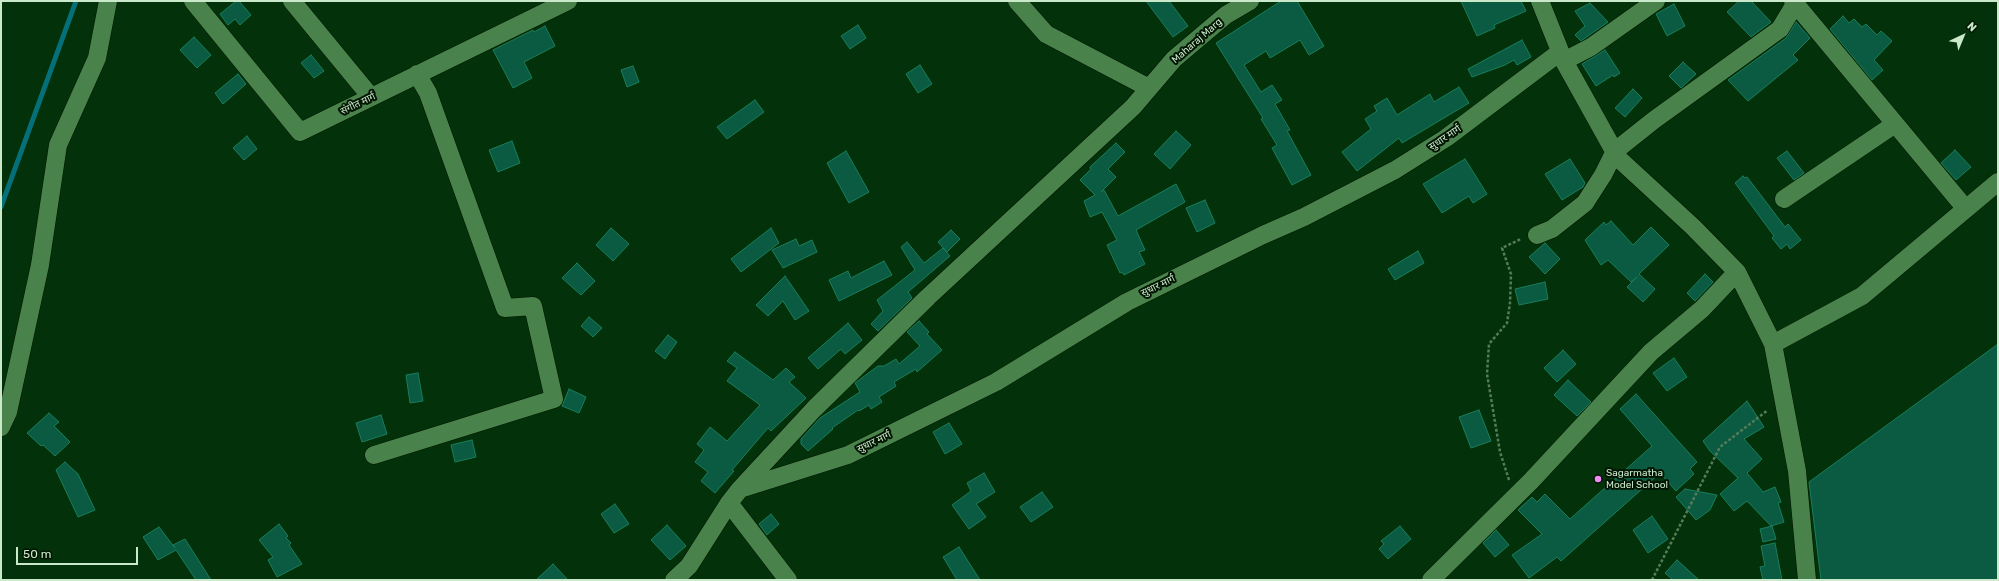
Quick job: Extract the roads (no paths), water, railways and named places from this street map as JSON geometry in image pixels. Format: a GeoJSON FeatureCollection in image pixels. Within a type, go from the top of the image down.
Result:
{"type":"FeatureCollection","features":[{"type":"Feature","properties":{"kind":"street"},"geometry":{"type":"LineString","coordinates":[[1,427],[8,412],[40,264],[58,145],[97,58],[108,1]]}},
{"type":"Feature","properties":{"kind":"street","name":"संगीत मार्ग"},"geometry":{"type":"LineString","coordinates":[[193,1],[300,132],[568,1]]}},
{"type":"Feature","properties":{"kind":"street"},"geometry":{"type":"LineString","coordinates":[[292,1],[371,97]]}},
{"type":"Feature","properties":{"kind":"street"},"geometry":{"type":"LineString","coordinates":[[1017,1],[1046,34],[1149,88]]}},
{"type":"Feature","properties":{"kind":"street","name":"Maharaj Marg"},"geometry":{"type":"LineString","coordinates":[[674,580],[689,566],[734,496],[814,409],[928,297],[1133,107],[1174,59],[1226,15],[1250,1]]}},
{"type":"Feature","properties":{"kind":"street"},"geometry":{"type":"LineString","coordinates":[[1540,1],[1562,56],[1618,158],[1693,227],[1737,272],[1773,344],[1797,471],[1807,580]]}},
{"type":"Feature","properties":{"kind":"street","name":"सुधार मार्ग"},"geometry":{"type":"LineString","coordinates":[[734,496],[848,455],[996,382],[1127,302],[1263,235],[1304,217],[1395,170],[1446,138],[1562,56],[1591,47],[1656,1]]}},
{"type":"Feature","properties":{"kind":"street"},"geometry":{"type":"LineString","coordinates":[[1537,235],[1552,229],[1585,203],[1603,175],[1615,151],[1654,120],[1780,29],[1794,3],[1966,209]]}},
{"type":"Feature","properties":{"kind":"street"},"geometry":{"type":"LineString","coordinates":[[374,455],[554,399],[533,306],[505,308],[428,93],[417,74]]}},
{"type":"Feature","properties":{"kind":"street"},"geometry":{"type":"LineString","coordinates":[[1784,199],[1895,124]]}},
{"type":"Feature","properties":{"kind":"street"},"geometry":{"type":"LineString","coordinates":[[1773,344],[1862,296],[1998,182]]}},
{"type":"Feature","properties":{"kind":"street"},"geometry":{"type":"LineString","coordinates":[[1432,580],[1516,496],[1650,352],[1702,309],[1737,272]]}},
{"type":"Feature","properties":{"kind":"street"},"geometry":{"type":"LineString","coordinates":[[734,496],[788,580]]}},
{"type":"Feature","properties":{"kind":"waterway"},"geometry":{"type":"LineString","coordinates":[[1,207],[76,1]]}},
{"type":"Feature","properties":{"kind":"place","name":"Sagarmatha Model School"},"geometry":{"type":"Point","coordinates":[1598,479]}}]}
